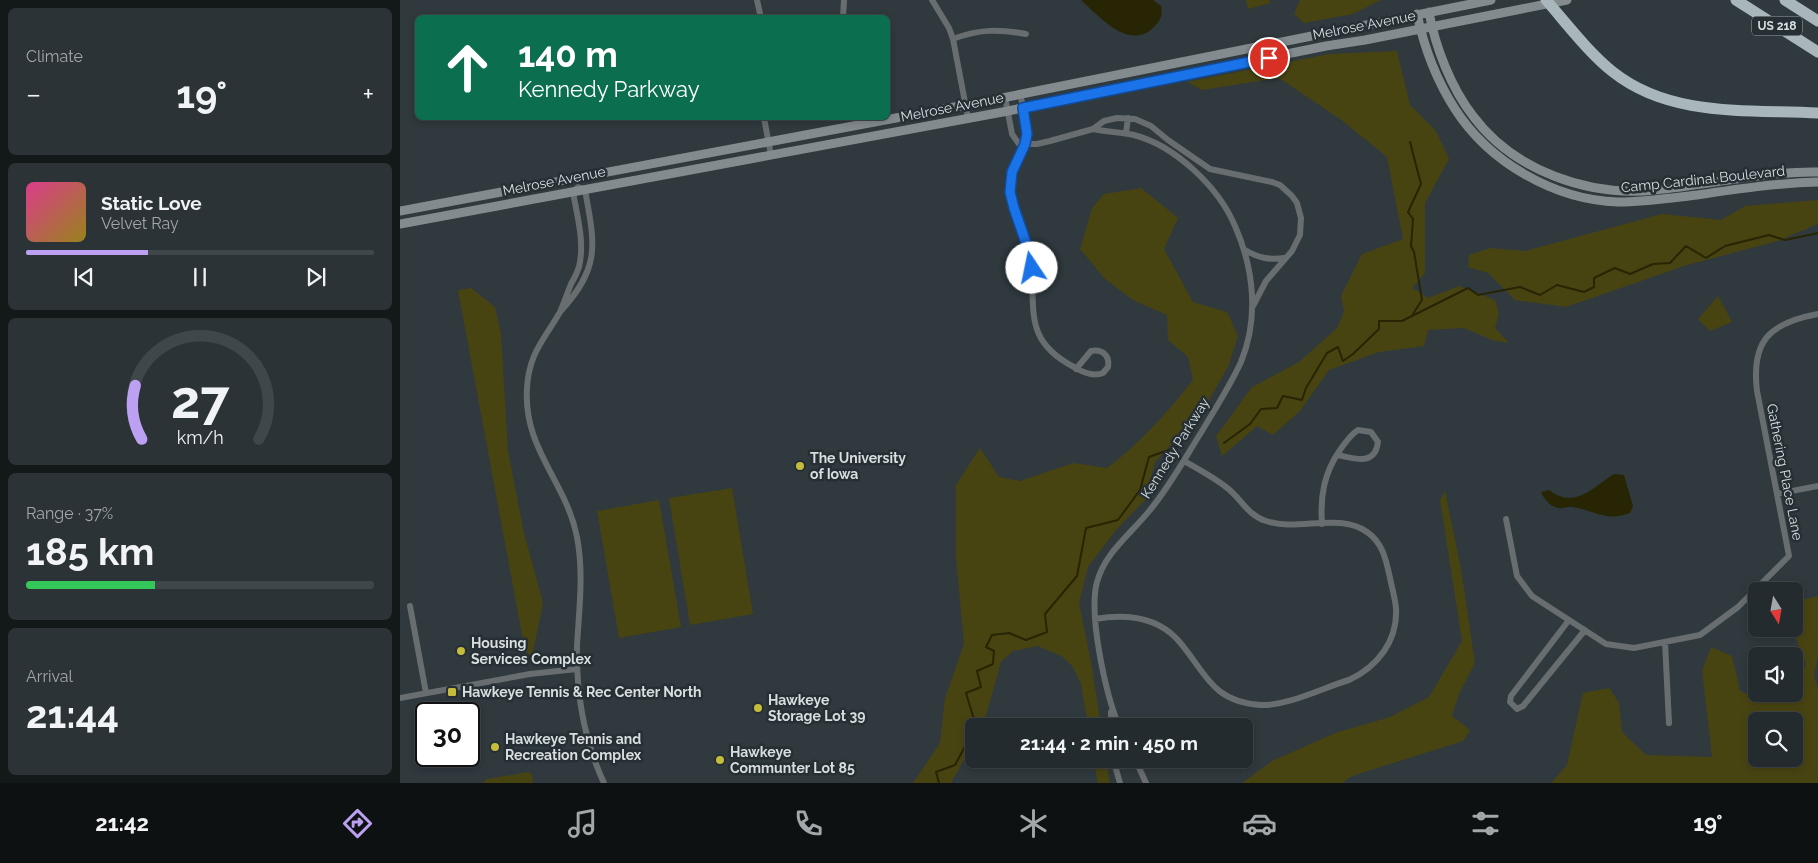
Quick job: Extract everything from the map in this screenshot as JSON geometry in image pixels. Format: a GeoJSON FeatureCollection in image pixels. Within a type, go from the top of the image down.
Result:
{"type":"FeatureCollection","features":[{"type":"Feature","properties":{"kind":"highway","name":"US 218"},"geometry":{"type":"LineString","coordinates":[[1736,0],[1818,52]]}},
{"type":"Feature","properties":{"kind":"highway","name":"US 218"},"geometry":{"type":"LineString","coordinates":[[1785,0],[1818,21]]}},
{"type":"Feature","properties":{"kind":"highway"},"geometry":{"type":"LineString","coordinates":[[1548,2],[1593,54],[1613,72],[1634,86],[1661,99],[1695,107],[1818,113]]}},
{"type":"Feature","properties":{"kind":"main road","name":"Melrose Avenue"},"geometry":{"type":"LineString","coordinates":[[890,119],[1491,0]]}},
{"type":"Feature","properties":{"kind":"main road","name":"Melrose Avenue"},"geometry":{"type":"LineString","coordinates":[[400,224],[1008,111],[1548,2],[1567,0]]}},
{"type":"Feature","properties":{"kind":"main road","name":"Camp Cardinal Boulevard"},"geometry":{"type":"LineString","coordinates":[[1429,12],[1431,26],[1448,72],[1472,116],[1490,136],[1518,157],[1548,174],[1580,185],[1605,190],[1632,191],[1655,190],[1783,173],[1818,172]]}},
{"type":"Feature","properties":{"kind":"main road","name":"Camp Cardinal Boulevard"},"geometry":{"type":"LineString","coordinates":[[1417,14],[1422,40],[1455,109],[1493,152],[1540,183],[1587,198],[1616,202],[1642,202],[1774,184],[1818,182]]}},
{"type":"Feature","properties":{"kind":"main road","name":"Melrose Avenue"},"geometry":{"type":"LineString","coordinates":[[400,211],[886,120]]}},
{"type":"Feature","properties":{"kind":"street"},"geometry":{"type":"LineString","coordinates":[[758,0],[760,15]]}},
{"type":"Feature","properties":{"kind":"street"},"geometry":{"type":"LineString","coordinates":[[844,0],[844,15]]}},
{"type":"Feature","properties":{"kind":"street"},"geometry":{"type":"LineString","coordinates":[[932,0],[949,28],[953,39],[968,118]]}},
{"type":"Feature","properties":{"kind":"street"},"geometry":{"type":"LineString","coordinates":[[953,39],[984,30],[1026,34]]}},
{"type":"Feature","properties":{"kind":"street"},"geometry":{"type":"LineString","coordinates":[[1020,94],[1027,134],[1025,144],[1012,172],[1010,192],[1030,256],[1034,318],[1039,335],[1050,350],[1062,361],[1076,368],[1088,373],[1099,375],[1103,373],[1108,367],[1108,358],[1099,350],[1091,351],[1076,368]]}},
{"type":"Feature","properties":{"kind":"street"},"geometry":{"type":"LineString","coordinates":[[1005,97],[1012,134],[1019,144],[1025,144]]}},
{"type":"Feature","properties":{"kind":"street"},"geometry":{"type":"LineString","coordinates":[[1126,134],[1128,118]]}},
{"type":"Feature","properties":{"kind":"street","name":"Kennedy Parkway"},"geometry":{"type":"LineString","coordinates":[[1025,144],[1037,144],[1093,129],[1104,121],[1128,118],[1143,121],[1210,169],[1280,185],[1292,196],[1299,210],[1301,227],[1297,243],[1269,276],[1253,307]]}},
{"type":"Feature","properties":{"kind":"street"},"geometry":{"type":"LineString","coordinates":[[764,120],[771,155]]}},
{"type":"Feature","properties":{"kind":"street","name":"Kennedy Parkway"},"geometry":{"type":"LineString","coordinates":[[1093,129],[1126,134],[1156,144],[1192,169],[1205,182],[1221,201],[1234,223],[1245,250],[1253,307],[1246,348],[1233,378],[1184,461],[1153,507],[1113,550],[1100,572],[1095,592],[1095,619],[1111,708],[1111,718]]}},
{"type":"Feature","properties":{"kind":"street"},"geometry":{"type":"LineString","coordinates":[[1192,169],[1197,161]]}},
{"type":"Feature","properties":{"kind":"street"},"geometry":{"type":"LineString","coordinates":[[585,190],[593,236],[592,260],[575,296],[560,312],[539,344],[532,361],[527,388],[527,402],[530,427],[535,441],[540,454],[561,490],[577,536],[581,570],[577,669],[579,702],[587,737],[604,783]]}},
{"type":"Feature","properties":{"kind":"street"},"geometry":{"type":"LineString","coordinates":[[560,312],[576,275],[580,258],[581,241],[573,192]]}},
{"type":"Feature","properties":{"kind":"street"},"geometry":{"type":"LineString","coordinates":[[1245,250],[1262,259],[1285,258]]}},
{"type":"Feature","properties":{"kind":"street","name":"Gathering Place Lane"},"geometry":{"type":"LineString","coordinates":[[1506,519],[1517,576],[1532,596],[1606,644],[1634,648],[1700,635],[1738,607],[1789,556],[1757,391],[1755,374],[1757,357],[1764,340],[1779,326],[1797,318],[1818,314]]}},
{"type":"Feature","properties":{"kind":"street"},"geometry":{"type":"LineString","coordinates":[[1322,524],[1324,482],[1337,455],[1348,439],[1358,430],[1371,432],[1378,442],[1374,454],[1369,458],[1362,460],[1337,455]]}},
{"type":"Feature","properties":{"kind":"street"},"geometry":{"type":"LineString","coordinates":[[1095,619],[1127,616],[1159,625],[1177,639],[1211,684],[1239,701],[1262,705],[1282,703],[1349,680],[1367,670],[1382,656],[1392,636],[1396,607],[1385,559],[1378,542],[1372,536],[1359,527],[1342,523],[1284,525],[1274,524],[1256,517],[1225,486],[1184,461]]}},
{"type":"Feature","properties":{"kind":"street"},"geometry":{"type":"LineString","coordinates":[[1777,494],[1818,486]]}},
{"type":"Feature","properties":{"kind":"street"},"geometry":{"type":"LineString","coordinates":[[410,606],[426,693]]}},
{"type":"Feature","properties":{"kind":"street"},"geometry":{"type":"LineString","coordinates":[[1569,620],[1511,696],[1510,702],[1514,707],[1523,706],[1585,630]]}},
{"type":"Feature","properties":{"kind":"street"},"geometry":{"type":"LineString","coordinates":[[1665,642],[1669,723]]}},
{"type":"Feature","properties":{"kind":"street"},"geometry":{"type":"LineString","coordinates":[[400,698],[543,672],[577,669]]}},
{"type":"Feature","properties":{"kind":"street","name":"Kennedy Parkway"},"geometry":{"type":"LineString","coordinates":[[1111,708],[1115,718]]}},
{"type":"Feature","properties":{"kind":"street"},"geometry":{"type":"LineString","coordinates":[[1116,768],[1120,783]]}},
{"type":"Feature","properties":{"kind":"street"},"geometry":{"type":"LineString","coordinates":[[1138,768],[1146,783]]}},
{"type":"Feature","properties":{"kind":"shaded area"},"geometry":{"type":"Polygon","coordinates":[[[1081,0],[1153,0],[1162,9],[1159,20],[1154,27],[1144,34],[1135,36],[1115,29],[1081,0]]]}},
{"type":"Feature","properties":{"kind":"shaded area"},"geometry":{"type":"Polygon","coordinates":[[[1246,0],[1269,0],[1271,3],[1248,9],[1246,0]]]}},
{"type":"Feature","properties":{"kind":"shaded area"},"geometry":{"type":"Polygon","coordinates":[[[1300,0],[1381,0],[1353,14],[1304,23],[1294,14],[1300,0]]]}},
{"type":"Feature","properties":{"kind":"shaded area"},"geometry":{"type":"Polygon","coordinates":[[[1397,51],[1410,105],[1436,131],[1449,159],[1425,203],[1425,273],[1412,288],[1428,298],[1459,286],[1495,300],[1499,314],[1495,328],[1509,343],[1492,340],[1464,328],[1428,330],[1424,346],[1379,352],[1329,370],[1300,411],[1273,435],[1257,426],[1222,456],[1216,436],[1252,387],[1299,362],[1337,328],[1344,312],[1341,296],[1362,254],[1403,239],[1387,157],[1340,119],[1279,78],[1202,90],[1187,82],[1329,54],[1397,51]]]}},
{"type":"Feature","properties":{"kind":"shaded area"},"geometry":{"type":"Polygon","coordinates":[[[1141,188],[1178,218],[1164,249],[1193,302],[1227,312],[1238,336],[1228,367],[1197,421],[1179,436],[1155,462],[1145,500],[1116,530],[1088,567],[1079,603],[1100,718],[1087,718],[1081,684],[1073,667],[1063,657],[1038,646],[1013,651],[1001,662],[985,718],[965,718],[965,758],[951,783],[913,783],[940,743],[945,698],[964,644],[956,558],[956,485],[980,448],[999,477],[1020,481],[1073,463],[1107,468],[1153,427],[1193,380],[1188,357],[1168,340],[1167,315],[1133,300],[1105,279],[1080,249],[1092,208],[1104,194],[1141,188]]]}},
{"type":"Feature","properties":{"kind":"shaded area"},"geometry":{"type":"Polygon","coordinates":[[[1818,200],[1818,224],[1778,241],[1687,265],[1566,307],[1515,300],[1488,273],[1468,267],[1469,255],[1490,248],[1525,251],[1662,214],[1721,220],[1745,206],[1818,200]]]}},
{"type":"Feature","properties":{"kind":"shaded area"},"geometry":{"type":"Polygon","coordinates":[[[471,288],[495,307],[501,334],[508,451],[524,533],[543,603],[532,657],[525,651],[458,290],[471,288]]]}},
{"type":"Feature","properties":{"kind":"shaded area"},"geometry":{"type":"Polygon","coordinates":[[[1718,296],[1732,322],[1710,331],[1698,319],[1718,296]]]}},
{"type":"Feature","properties":{"kind":"shaded area"},"geometry":{"type":"Polygon","coordinates":[[[1614,474],[1624,475],[1633,506],[1630,513],[1607,516],[1573,507],[1558,508],[1552,506],[1541,492],[1549,490],[1558,496],[1575,497],[1591,490],[1614,474]]]}},
{"type":"Feature","properties":{"kind":"shaded area"},"geometry":{"type":"Polygon","coordinates":[[[732,488],[753,614],[690,625],[669,498],[732,488]]]}},
{"type":"Feature","properties":{"kind":"shaded area"},"geometry":{"type":"Polygon","coordinates":[[[1445,491],[1461,569],[1475,663],[1459,694],[1452,716],[1470,730],[1463,741],[1352,776],[1342,783],[1242,783],[1272,761],[1335,733],[1390,717],[1429,697],[1462,641],[1440,500],[1445,491]]]}},
{"type":"Feature","properties":{"kind":"shaded area"},"geometry":{"type":"Polygon","coordinates":[[[659,500],[681,627],[619,638],[597,511],[659,500]]]}},
{"type":"Feature","properties":{"kind":"shaded area"},"geometry":{"type":"Polygon","coordinates":[[[1818,596],[1818,657],[1814,675],[1818,689],[1818,783],[1551,783],[1567,765],[1583,693],[1609,688],[1619,703],[1622,732],[1646,755],[1712,757],[1702,671],[1711,647],[1732,656],[1740,691],[1748,694],[1748,702],[1803,702],[1803,670],[1806,664],[1803,656],[1803,647],[1799,647],[1796,638],[1803,637],[1803,600],[1818,596]]]}},
{"type":"Feature","properties":{"kind":"shaded area"},"geometry":{"type":"Polygon","coordinates":[[[1095,768],[1108,768],[1110,783],[1098,783],[1095,768]]]}},
{"type":"Feature","properties":{"kind":"shaded area"},"geometry":{"type":"Polygon","coordinates":[[[529,772],[532,775],[533,783],[483,783],[486,779],[529,772]]]}},
{"type":"Feature","properties":{"kind":"waterway"},"geometry":{"type":"LineString","coordinates":[[1410,142],[1421,184],[1408,212],[1413,219],[1411,246],[1414,252],[1422,300],[1413,314]]}},
{"type":"Feature","properties":{"kind":"waterway"},"geometry":{"type":"LineString","coordinates":[[1224,443],[1250,424],[1261,409],[1277,408],[1283,396],[1302,400],[1306,388],[1327,353],[1338,347],[1343,361],[1379,329],[1379,321],[1402,321],[1468,288],[1478,295],[1520,287],[1540,295],[1557,285],[1584,292],[1594,287],[1594,278],[1615,268],[1630,274],[1653,264],[1670,263],[1686,246],[1706,258],[1725,246],[1769,235],[1785,240],[1818,233]]}},
{"type":"Feature","properties":{"kind":"waterway"},"geometry":{"type":"LineString","coordinates":[[974,718],[966,693],[981,687],[977,671],[993,664],[994,651],[986,647],[992,635],[1009,633],[1026,640],[1047,632],[1045,614],[1077,576],[1086,528],[1118,520],[1140,490],[1149,457],[1177,447]]}},
{"type":"Feature","properties":{"kind":"waterway"},"geometry":{"type":"LineString","coordinates":[[939,783],[936,772],[955,765],[965,747]]}},
{"type":"Feature","properties":{"kind":"place","name":"The University of Iowa"},"geometry":{"type":"Point","coordinates":[800,466]}},
{"type":"Feature","properties":{"kind":"place","name":"Housing Services Complex"},"geometry":{"type":"Point","coordinates":[461,651]}},
{"type":"Feature","properties":{"kind":"place","name":"Hawkeye Tennis & Rec Center North"},"geometry":{"type":"Point","coordinates":[452,692]}},
{"type":"Feature","properties":{"kind":"place","name":"Hawkeye Storage Lot 39"},"geometry":{"type":"Point","coordinates":[758,708]}},
{"type":"Feature","properties":{"kind":"place","name":"Hawkeye Tennis and Recreation Complex"},"geometry":{"type":"Point","coordinates":[495,747]}},
{"type":"Feature","properties":{"kind":"place","name":"Hawkeye Communter Lot 85"},"geometry":{"type":"Point","coordinates":[720,760]}},
{"type":"Feature","properties":{"kind":"route"},"geometry":{"type":"LineString","coordinates":[[1032,268],[1010,192],[1012,172],[1025,144],[1027,134],[1023,108],[1269,58]]}}]}
